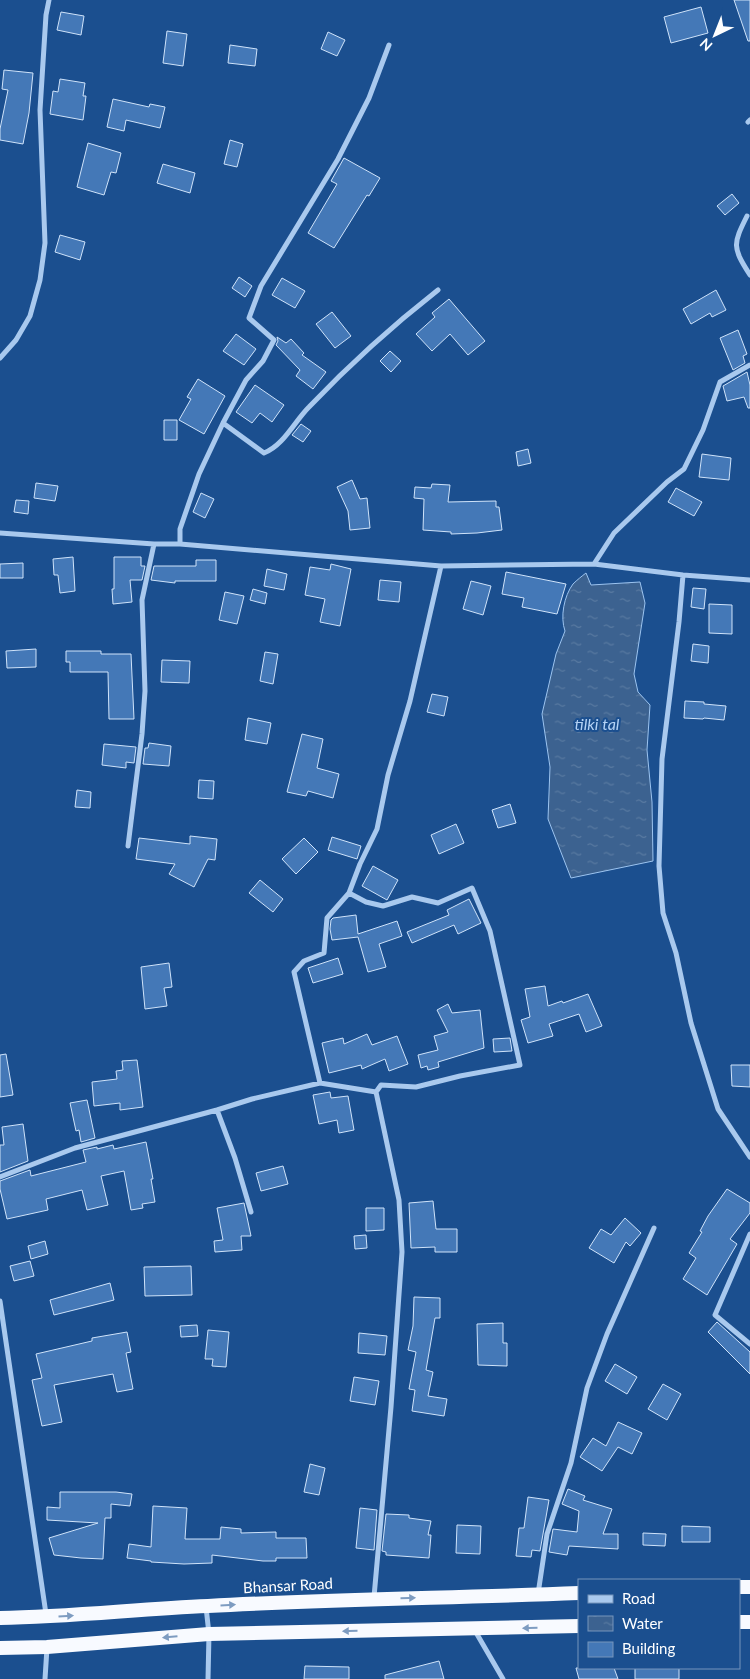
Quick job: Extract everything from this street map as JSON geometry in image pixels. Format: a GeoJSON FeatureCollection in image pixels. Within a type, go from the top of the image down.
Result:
{"type":"FeatureCollection","features":[{"type":"Feature","properties":{"kind":"highway","name":"Bhansar Road"},"geometry":{"type":"LineString","coordinates":[[0,1618],[374,1598],[578,1593]]}},
{"type":"Feature","properties":{"kind":"highway"},"geometry":{"type":"LineString","coordinates":[[0,1648],[47,1647],[209,1634],[578,1626]]}},
{"type":"Feature","properties":{"kind":"street"},"geometry":{"type":"LineString","coordinates":[[0,358],[16,340],[30,316],[40,280],[45,243],[40,110],[46,15],[49,0]]}},
{"type":"Feature","properties":{"kind":"street"},"geometry":{"type":"LineString","coordinates":[[180,544],[180,529],[193,492],[223,423],[246,380],[263,361],[274,340],[249,318],[261,286],[338,159],[369,98],[390,45]]}},
{"type":"Feature","properties":{"kind":"street"},"geometry":{"type":"LineString","coordinates":[[748,216],[737,238],[737,252],[750,274]]}},
{"type":"Feature","properties":{"kind":"street"},"geometry":{"type":"LineString","coordinates":[[223,423],[264,453],[270,451],[282,440],[308,408],[391,327],[438,290]]}},
{"type":"Feature","properties":{"kind":"street"},"geometry":{"type":"LineString","coordinates":[[594,564],[614,533],[667,482],[684,469],[703,430],[720,382],[750,365]]}},
{"type":"Feature","properties":{"kind":"street"},"geometry":{"type":"LineString","coordinates":[[0,533],[154,544],[180,544],[441,566],[594,564],[683,575],[750,580]]}},
{"type":"Feature","properties":{"kind":"street"},"geometry":{"type":"LineString","coordinates":[[128,846],[142,734],[145,691],[142,600],[154,544]]}},
{"type":"Feature","properties":{"kind":"street"},"geometry":{"type":"LineString","coordinates":[[320,1083],[294,972],[304,961],[324,953],[327,918],[349,893],[360,864],[377,830],[388,775],[410,701],[441,566]]}},
{"type":"Feature","properties":{"kind":"street"},"geometry":{"type":"LineString","coordinates":[[683,575],[662,759],[658,866],[663,912],[676,954],[691,1023],[718,1109],[750,1157]]}},
{"type":"Feature","properties":{"kind":"street"},"geometry":{"type":"LineString","coordinates":[[349,893],[366,902],[383,906],[412,897],[438,902],[472,888],[490,932],[520,1065],[460,1076],[416,1087],[381,1085],[376,1092],[399,1200],[402,1252],[392,1407],[374,1598]]}},
{"type":"Feature","properties":{"kind":"street"},"geometry":{"type":"LineString","coordinates":[[0,1177],[75,1148],[252,1099],[320,1083],[376,1092]]}},
{"type":"Feature","properties":{"kind":"street"},"geometry":{"type":"LineString","coordinates":[[217,1110],[235,1158],[251,1212]]}},
{"type":"Feature","properties":{"kind":"street"},"geometry":{"type":"LineString","coordinates":[[538,1595],[547,1534],[571,1463],[587,1388],[607,1334],[654,1228]]}},
{"type":"Feature","properties":{"kind":"street"},"geometry":{"type":"LineString","coordinates":[[750,1234],[715,1315],[750,1344]]}},
{"type":"Feature","properties":{"kind":"street"},"geometry":{"type":"LineString","coordinates":[[0,1301],[46,1617]]}},
{"type":"Feature","properties":{"kind":"street"},"geometry":{"type":"LineString","coordinates":[[206,1606],[209,1634],[208,1679]]}},
{"type":"Feature","properties":{"kind":"street"},"geometry":{"type":"LineString","coordinates":[[474,1629],[503,1679]]}},
{"type":"Feature","properties":{"kind":"street"},"geometry":{"type":"LineString","coordinates":[[45,1679],[47,1647]]}},
{"type":"Feature","properties":{"kind":"water","name":"tilki tal"},"geometry":{"type":"Polygon","coordinates":[[[586,573],[591,585],[640,582],[645,603],[634,674],[638,692],[650,705],[647,750],[652,802],[653,861],[571,878],[548,819],[550,767],[542,714],[556,654],[565,631],[563,613],[565,600],[573,584],[586,573]]]}},
{"type":"Feature","properties":{"kind":"building"},"geometry":{"type":"Polygon","coordinates":[[[734,0],[750,0],[750,41],[748,41],[734,0]]]}},
{"type":"Feature","properties":{"kind":"building"},"geometry":{"type":"Polygon","coordinates":[[[701,7],[708,33],[671,43],[664,17],[701,7]]]}},
{"type":"Feature","properties":{"kind":"building"},"geometry":{"type":"Polygon","coordinates":[[[61,12],[84,16],[81,35],[57,30],[61,12]]]}},
{"type":"Feature","properties":{"kind":"building"},"geometry":{"type":"Polygon","coordinates":[[[167,31],[187,34],[183,66],[163,63],[167,31]]]}},
{"type":"Feature","properties":{"kind":"building"},"geometry":{"type":"Polygon","coordinates":[[[328,32],[345,40],[337,56],[321,49],[328,32]]]}},
{"type":"Feature","properties":{"kind":"building"},"geometry":{"type":"Polygon","coordinates":[[[230,45],[257,49],[255,66],[228,63],[230,45]]]}},
{"type":"Feature","properties":{"kind":"building"},"geometry":{"type":"Polygon","coordinates":[[[4,70],[33,73],[29,113],[23,144],[0,140],[0,129],[8,90],[2,89],[4,70]]]}},
{"type":"Feature","properties":{"kind":"building"},"geometry":{"type":"Polygon","coordinates":[[[60,79],[85,83],[83,96],[86,96],[83,120],[50,114],[53,91],[58,92],[60,79]]]}},
{"type":"Feature","properties":{"kind":"building"},"geometry":{"type":"Polygon","coordinates":[[[113,99],[149,107],[150,104],[165,107],[160,128],[126,120],[124,131],[107,127],[113,99]]]}},
{"type":"Feature","properties":{"kind":"building"},"geometry":{"type":"Polygon","coordinates":[[[230,140],[243,144],[237,167],[224,164],[230,140]]]}},
{"type":"Feature","properties":{"kind":"building"},"geometry":{"type":"Polygon","coordinates":[[[88,143],[121,153],[116,173],[111,172],[104,195],[77,187],[88,143]]]}},
{"type":"Feature","properties":{"kind":"building"},"geometry":{"type":"Polygon","coordinates":[[[344,158],[380,178],[369,196],[367,195],[334,248],[308,233],[337,184],[331,181],[344,158]]]}},
{"type":"Feature","properties":{"kind":"building"},"geometry":{"type":"Polygon","coordinates":[[[163,164],[195,173],[190,193],[157,183],[163,164]]]}},
{"type":"Feature","properties":{"kind":"building"},"geometry":{"type":"Polygon","coordinates":[[[732,194],[739,203],[725,215],[717,206],[732,194]]]}},
{"type":"Feature","properties":{"kind":"building"},"geometry":{"type":"Polygon","coordinates":[[[60,235],[85,242],[80,260],[55,252],[60,235]]]}},
{"type":"Feature","properties":{"kind":"building"},"geometry":{"type":"Polygon","coordinates":[[[239,277],[252,286],[245,297],[232,288],[239,277]]]}},
{"type":"Feature","properties":{"kind":"building"},"geometry":{"type":"Polygon","coordinates":[[[282,278],[305,291],[295,308],[272,295],[282,278]]]}},
{"type":"Feature","properties":{"kind":"building"},"geometry":{"type":"Polygon","coordinates":[[[716,290],[726,310],[712,317],[710,313],[691,324],[683,309],[716,290]]]}},
{"type":"Feature","properties":{"kind":"building"},"geometry":{"type":"Polygon","coordinates":[[[449,299],[485,341],[468,355],[450,334],[432,351],[416,334],[435,317],[432,313],[449,299]]]}},
{"type":"Feature","properties":{"kind":"building"},"geometry":{"type":"Polygon","coordinates":[[[332,312],[351,336],[335,348],[316,324],[332,312]]]}},
{"type":"Feature","properties":{"kind":"building"},"geometry":{"type":"Polygon","coordinates":[[[738,330],[747,354],[743,356],[745,363],[733,370],[720,338],[738,330]]]}},
{"type":"Feature","properties":{"kind":"building"},"geometry":{"type":"Polygon","coordinates":[[[236,334],[256,349],[244,365],[223,351],[236,334]]]}},
{"type":"Feature","properties":{"kind":"building"},"geometry":{"type":"Polygon","coordinates":[[[277,337],[286,343],[291,339],[304,353],[302,355],[326,372],[313,389],[296,376],[300,370],[276,345],[277,337]]]}},
{"type":"Feature","properties":{"kind":"building"},"geometry":{"type":"Polygon","coordinates":[[[390,351],[401,361],[391,372],[380,361],[390,351]]]}},
{"type":"Feature","properties":{"kind":"building"},"geometry":{"type":"Polygon","coordinates":[[[747,372],[750,385],[750,408],[748,408],[744,397],[727,401],[723,386],[747,372]]]}},
{"type":"Feature","properties":{"kind":"building"},"geometry":{"type":"Polygon","coordinates":[[[198,379],[225,396],[204,434],[179,420],[191,399],[187,397],[198,379]]]}},
{"type":"Feature","properties":{"kind":"building"},"geometry":{"type":"Polygon","coordinates":[[[255,385],[284,405],[272,422],[260,413],[252,423],[236,412],[255,385]]]}},
{"type":"Feature","properties":{"kind":"building"},"geometry":{"type":"Polygon","coordinates":[[[164,420],[177,420],[177,440],[164,440],[164,420]]]}},
{"type":"Feature","properties":{"kind":"building"},"geometry":{"type":"Polygon","coordinates":[[[301,424],[311,431],[303,442],[292,435],[301,424]]]}},
{"type":"Feature","properties":{"kind":"building"},"geometry":{"type":"Polygon","coordinates":[[[528,449],[531,463],[518,466],[516,452],[528,449]]]}},
{"type":"Feature","properties":{"kind":"building"},"geometry":{"type":"Polygon","coordinates":[[[702,454],[731,458],[729,480],[699,477],[702,454]]]}},
{"type":"Feature","properties":{"kind":"building"},"geometry":{"type":"Polygon","coordinates":[[[352,480],[360,499],[367,498],[370,528],[350,530],[348,511],[337,487],[352,480]]]}},
{"type":"Feature","properties":{"kind":"building"},"geometry":{"type":"Polygon","coordinates":[[[36,483],[58,486],[55,501],[34,498],[36,483]]]}},
{"type":"Feature","properties":{"kind":"building"},"geometry":{"type":"Polygon","coordinates":[[[432,484],[450,485],[448,502],[496,501],[496,507],[499,507],[502,530],[451,534],[451,532],[423,530],[424,499],[414,498],[415,487],[431,488],[432,484]]]}},
{"type":"Feature","properties":{"kind":"building"},"geometry":{"type":"Polygon","coordinates":[[[676,488],[702,502],[694,516],[668,502],[676,488]]]}},
{"type":"Feature","properties":{"kind":"building"},"geometry":{"type":"Polygon","coordinates":[[[201,493],[214,499],[205,518],[193,512],[201,493]]]}},
{"type":"Feature","properties":{"kind":"building"},"geometry":{"type":"Polygon","coordinates":[[[16,500],[29,501],[28,514],[14,512],[16,500]]]}},
{"type":"Feature","properties":{"kind":"building"},"geometry":{"type":"Polygon","coordinates":[[[73,557],[75,591],[60,593],[58,575],[54,575],[53,559],[73,557]]]}},
{"type":"Feature","properties":{"kind":"building"},"geometry":{"type":"Polygon","coordinates":[[[114,557],[141,557],[141,566],[145,566],[142,580],[130,580],[132,602],[113,604],[114,557]]]}},
{"type":"Feature","properties":{"kind":"building"},"geometry":{"type":"Polygon","coordinates":[[[196,560],[216,560],[216,581],[175,581],[175,583],[151,580],[154,566],[196,566],[196,560]]]}},
{"type":"Feature","properties":{"kind":"building"},"geometry":{"type":"Polygon","coordinates":[[[23,563],[23,578],[0,578],[0,564],[23,563]]]}},
{"type":"Feature","properties":{"kind":"building"},"geometry":{"type":"Polygon","coordinates":[[[331,564],[351,569],[340,626],[320,622],[325,599],[305,595],[310,567],[330,570],[331,564]]]}},
{"type":"Feature","properties":{"kind":"building"},"geometry":{"type":"Polygon","coordinates":[[[267,569],[287,574],[284,590],[264,586],[267,569]]]}},
{"type":"Feature","properties":{"kind":"building"},"geometry":{"type":"Polygon","coordinates":[[[506,572],[566,584],[557,614],[522,607],[524,598],[502,594],[506,572]]]}},
{"type":"Feature","properties":{"kind":"building"},"geometry":{"type":"Polygon","coordinates":[[[380,580],[401,582],[399,602],[378,600],[380,580]]]}},
{"type":"Feature","properties":{"kind":"building"},"geometry":{"type":"Polygon","coordinates":[[[471,581],[491,586],[483,615],[463,609],[471,581]]]}},
{"type":"Feature","properties":{"kind":"building"},"geometry":{"type":"Polygon","coordinates":[[[693,588],[706,589],[704,609],[691,607],[693,588]]]}},
{"type":"Feature","properties":{"kind":"building"},"geometry":{"type":"Polygon","coordinates":[[[253,589],[267,593],[265,604],[250,600],[253,589]]]}},
{"type":"Feature","properties":{"kind":"building"},"geometry":{"type":"Polygon","coordinates":[[[225,592],[244,596],[237,624],[219,620],[225,592]]]}},
{"type":"Feature","properties":{"kind":"building"},"geometry":{"type":"Polygon","coordinates":[[[709,604],[732,605],[732,634],[709,633],[709,604]]]}},
{"type":"Feature","properties":{"kind":"building"},"geometry":{"type":"Polygon","coordinates":[[[693,644],[709,646],[708,663],[691,661],[693,644]]]}},
{"type":"Feature","properties":{"kind":"building"},"geometry":{"type":"Polygon","coordinates":[[[36,649],[36,667],[7,668],[6,651],[36,649]]]}},
{"type":"Feature","properties":{"kind":"building"},"geometry":{"type":"Polygon","coordinates":[[[66,651],[101,651],[101,654],[131,654],[134,719],[109,719],[108,672],[70,672],[70,662],[66,662],[66,651]]]}},
{"type":"Feature","properties":{"kind":"building"},"geometry":{"type":"Polygon","coordinates":[[[265,652],[278,654],[273,684],[260,681],[265,652]]]}},
{"type":"Feature","properties":{"kind":"building"},"geometry":{"type":"Polygon","coordinates":[[[162,660],[190,661],[189,683],[161,682],[162,660]]]}},
{"type":"Feature","properties":{"kind":"building"},"geometry":{"type":"Polygon","coordinates":[[[432,694],[448,697],[444,716],[427,712],[432,694]]]}},
{"type":"Feature","properties":{"kind":"building"},"geometry":{"type":"Polygon","coordinates":[[[685,701],[726,706],[724,720],[684,718],[685,701]]]}},
{"type":"Feature","properties":{"kind":"building"},"geometry":{"type":"Polygon","coordinates":[[[248,718],[271,723],[267,744],[245,740],[248,718]]]}},
{"type":"Feature","properties":{"kind":"building"},"geometry":{"type":"Polygon","coordinates":[[[302,734],[323,739],[317,768],[339,774],[333,798],[308,791],[306,796],[287,792],[302,734]]]}},
{"type":"Feature","properties":{"kind":"building"},"geometry":{"type":"Polygon","coordinates":[[[149,743],[171,746],[169,766],[143,764],[145,748],[148,748],[149,743]]]}},
{"type":"Feature","properties":{"kind":"building"},"geometry":{"type":"Polygon","coordinates":[[[104,744],[136,747],[134,763],[126,762],[126,768],[102,765],[104,744]]]}},
{"type":"Feature","properties":{"kind":"building"},"geometry":{"type":"Polygon","coordinates":[[[199,780],[214,781],[213,799],[198,798],[199,780]]]}},
{"type":"Feature","properties":{"kind":"building"},"geometry":{"type":"Polygon","coordinates":[[[77,790],[91,792],[90,808],[75,807],[77,790]]]}},
{"type":"Feature","properties":{"kind":"building"},"geometry":{"type":"Polygon","coordinates":[[[510,804],[516,823],[498,828],[492,810],[510,804]]]}},
{"type":"Feature","properties":{"kind":"building"},"geometry":{"type":"Polygon","coordinates":[[[456,824],[464,843],[439,854],[431,835],[456,824]]]}},
{"type":"Feature","properties":{"kind":"building"},"geometry":{"type":"Polygon","coordinates":[[[190,836],[217,839],[215,860],[208,859],[194,887],[169,874],[175,864],[136,859],[139,838],[190,844],[190,836]]]}},
{"type":"Feature","properties":{"kind":"building"},"geometry":{"type":"Polygon","coordinates":[[[332,837],[361,846],[357,859],[328,850],[332,837]]]}},
{"type":"Feature","properties":{"kind":"building"},"geometry":{"type":"Polygon","coordinates":[[[304,838],[318,852],[296,874],[282,859],[304,838]]]}},
{"type":"Feature","properties":{"kind":"building"},"geometry":{"type":"Polygon","coordinates":[[[373,866],[398,880],[387,900],[362,886],[373,866]]]}},
{"type":"Feature","properties":{"kind":"building"},"geometry":{"type":"Polygon","coordinates":[[[260,880],[283,899],[273,912],[249,893],[260,880]]]}},
{"type":"Feature","properties":{"kind":"building"},"geometry":{"type":"Polygon","coordinates":[[[469,899],[481,923],[458,934],[454,925],[412,943],[407,932],[449,915],[447,910],[469,899]]]}},
{"type":"Feature","properties":{"kind":"building"},"geometry":{"type":"Polygon","coordinates":[[[356,915],[358,934],[397,921],[402,936],[379,944],[386,967],[368,972],[358,937],[332,940],[331,920],[333,918],[356,915]]]}},
{"type":"Feature","properties":{"kind":"building"},"geometry":{"type":"Polygon","coordinates":[[[338,958],[343,974],[313,983],[308,968],[338,958]]]}},
{"type":"Feature","properties":{"kind":"building"},"geometry":{"type":"Polygon","coordinates":[[[169,963],[172,987],[164,988],[167,1006],[145,1009],[141,967],[169,963]]]}},
{"type":"Feature","properties":{"kind":"building"},"geometry":{"type":"Polygon","coordinates":[[[545,986],[548,1006],[588,994],[602,1026],[586,1032],[579,1014],[549,1024],[553,1036],[528,1043],[521,1020],[530,1017],[525,989],[545,986]]]}},
{"type":"Feature","properties":{"kind":"building"},"geometry":{"type":"Polygon","coordinates":[[[448,1004],[452,1013],[480,1010],[484,1048],[438,1062],[439,1067],[428,1070],[427,1066],[421,1068],[418,1055],[438,1050],[434,1036],[448,1032],[437,1010],[448,1004]]]}},
{"type":"Feature","properties":{"kind":"building"},"geometry":{"type":"Polygon","coordinates":[[[367,1034],[372,1045],[397,1036],[408,1064],[389,1071],[385,1059],[362,1069],[361,1065],[329,1073],[322,1043],[343,1038],[344,1044],[367,1034]]]}},
{"type":"Feature","properties":{"kind":"building"},"geometry":{"type":"Polygon","coordinates":[[[510,1038],[512,1051],[494,1052],[493,1039],[510,1038]]]}},
{"type":"Feature","properties":{"kind":"building"},"geometry":{"type":"Polygon","coordinates":[[[6,1054],[13,1095],[0,1097],[0,1055],[6,1054]]]}},
{"type":"Feature","properties":{"kind":"building"},"geometry":{"type":"Polygon","coordinates":[[[137,1060],[143,1107],[120,1110],[120,1103],[94,1106],[92,1082],[117,1079],[116,1071],[123,1070],[122,1061],[137,1060]]]}},
{"type":"Feature","properties":{"kind":"building"},"geometry":{"type":"Polygon","coordinates":[[[731,1065],[750,1065],[750,1087],[732,1086],[731,1065]]]}},
{"type":"Feature","properties":{"kind":"building"},"geometry":{"type":"Polygon","coordinates":[[[330,1092],[331,1098],[348,1096],[354,1130],[339,1133],[337,1120],[319,1124],[313,1095],[330,1092]]]}},
{"type":"Feature","properties":{"kind":"building"},"geometry":{"type":"Polygon","coordinates":[[[87,1100],[95,1138],[81,1142],[79,1130],[76,1131],[70,1103],[87,1100]]]}},
{"type":"Feature","properties":{"kind":"building"},"geometry":{"type":"Polygon","coordinates":[[[23,1124],[28,1161],[0,1172],[0,1145],[4,1145],[2,1127],[23,1124]]]}},
{"type":"Feature","properties":{"kind":"building"},"geometry":{"type":"Polygon","coordinates":[[[146,1142],[155,1202],[142,1204],[143,1208],[131,1210],[124,1171],[101,1176],[108,1205],[87,1210],[82,1190],[46,1199],[48,1210],[7,1219],[0,1181],[30,1170],[31,1176],[86,1162],[83,1150],[113,1145],[114,1149],[146,1142]]]}},
{"type":"Feature","properties":{"kind":"building"},"geometry":{"type":"Polygon","coordinates":[[[283,1166],[288,1184],[261,1191],[256,1173],[283,1166]]]}},
{"type":"Feature","properties":{"kind":"building"},"geometry":{"type":"Polygon","coordinates":[[[727,1189],[750,1203],[750,1213],[730,1239],[737,1244],[707,1295],[683,1279],[696,1258],[689,1253],[702,1232],[700,1231],[708,1216],[727,1189]]]}},
{"type":"Feature","properties":{"kind":"building"},"geometry":{"type":"Polygon","coordinates":[[[433,1201],[436,1229],[457,1229],[457,1252],[435,1252],[435,1247],[411,1248],[409,1203],[433,1201]]]}},
{"type":"Feature","properties":{"kind":"building"},"geometry":{"type":"Polygon","coordinates":[[[244,1203],[251,1236],[241,1236],[242,1250],[215,1252],[214,1241],[223,1240],[217,1208],[244,1203]]]}},
{"type":"Feature","properties":{"kind":"building"},"geometry":{"type":"Polygon","coordinates":[[[366,1208],[384,1208],[384,1230],[366,1231],[366,1208]]]}},
{"type":"Feature","properties":{"kind":"building"},"geometry":{"type":"Polygon","coordinates":[[[625,1218],[641,1233],[630,1246],[626,1242],[614,1263],[589,1248],[601,1229],[611,1235],[625,1218]]]}},
{"type":"Feature","properties":{"kind":"building"},"geometry":{"type":"Polygon","coordinates":[[[366,1235],[367,1248],[355,1249],[354,1236],[366,1235]]]}},
{"type":"Feature","properties":{"kind":"building"},"geometry":{"type":"Polygon","coordinates":[[[45,1241],[48,1254],[31,1259],[28,1246],[45,1241]]]}},
{"type":"Feature","properties":{"kind":"building"},"geometry":{"type":"Polygon","coordinates":[[[30,1261],[34,1276],[14,1281],[10,1266],[30,1261]]]}},
{"type":"Feature","properties":{"kind":"building"},"geometry":{"type":"Polygon","coordinates":[[[191,1266],[192,1295],[145,1296],[144,1267],[191,1266]]]}},
{"type":"Feature","properties":{"kind":"building"},"geometry":{"type":"Polygon","coordinates":[[[110,1283],[114,1300],[54,1315],[50,1300],[110,1283]]]}},
{"type":"Feature","properties":{"kind":"building"},"geometry":{"type":"Polygon","coordinates":[[[414,1297],[440,1298],[440,1318],[435,1318],[426,1370],[433,1372],[428,1396],[447,1399],[444,1416],[412,1411],[415,1390],[409,1389],[416,1352],[408,1350],[413,1326],[414,1297]]]}},
{"type":"Feature","properties":{"kind":"building"},"geometry":{"type":"Polygon","coordinates":[[[717,1322],[750,1352],[750,1374],[708,1332],[717,1322]]]}},
{"type":"Feature","properties":{"kind":"building"},"geometry":{"type":"Polygon","coordinates":[[[503,1323],[503,1343],[507,1343],[507,1366],[478,1365],[477,1324],[503,1323]]]}},
{"type":"Feature","properties":{"kind":"building"},"geometry":{"type":"Polygon","coordinates":[[[197,1325],[198,1336],[181,1337],[180,1326],[197,1325]]]}},
{"type":"Feature","properties":{"kind":"building"},"geometry":{"type":"Polygon","coordinates":[[[208,1330],[229,1332],[226,1367],[212,1366],[213,1359],[205,1359],[208,1330]]]}},
{"type":"Feature","properties":{"kind":"building"},"geometry":{"type":"Polygon","coordinates":[[[127,1332],[131,1352],[126,1353],[133,1389],[117,1392],[113,1374],[54,1385],[62,1422],[42,1426],[32,1380],[42,1378],[36,1354],[92,1341],[92,1338],[127,1332]]]}},
{"type":"Feature","properties":{"kind":"building"},"geometry":{"type":"Polygon","coordinates":[[[359,1333],[387,1336],[385,1355],[358,1353],[359,1333]]]}},
{"type":"Feature","properties":{"kind":"building"},"geometry":{"type":"Polygon","coordinates":[[[615,1364],[637,1377],[627,1394],[605,1381],[615,1364]]]}},
{"type":"Feature","properties":{"kind":"building"},"geometry":{"type":"Polygon","coordinates":[[[354,1377],[379,1381],[375,1405],[350,1401],[354,1377]]]}},
{"type":"Feature","properties":{"kind":"building"},"geometry":{"type":"Polygon","coordinates":[[[663,1384],[681,1394],[667,1420],[648,1409],[663,1384]]]}},
{"type":"Feature","properties":{"kind":"building"},"geometry":{"type":"Polygon","coordinates":[[[618,1422],[642,1433],[632,1454],[618,1447],[602,1471],[580,1457],[593,1438],[606,1446],[618,1422]]]}},
{"type":"Feature","properties":{"kind":"building"},"geometry":{"type":"Polygon","coordinates":[[[310,1464],[325,1468],[319,1495],[304,1492],[310,1464]]]}},
{"type":"Feature","properties":{"kind":"building"},"geometry":{"type":"Polygon","coordinates":[[[568,1489],[585,1496],[583,1500],[612,1509],[603,1534],[618,1534],[618,1549],[569,1546],[567,1555],[549,1552],[553,1529],[577,1532],[579,1511],[562,1504],[568,1489]]]}},
{"type":"Feature","properties":{"kind":"building"},"geometry":{"type":"Polygon","coordinates":[[[60,1492],[116,1492],[132,1494],[130,1506],[111,1504],[111,1518],[105,1518],[103,1559],[54,1555],[49,1538],[98,1523],[47,1520],[47,1507],[60,1508],[60,1492]]]}},
{"type":"Feature","properties":{"kind":"building"},"geometry":{"type":"Polygon","coordinates":[[[528,1497],[549,1500],[540,1551],[532,1550],[531,1557],[516,1556],[519,1528],[524,1528],[528,1497]]]}},
{"type":"Feature","properties":{"kind":"building"},"geometry":{"type":"Polygon","coordinates":[[[153,1506],[187,1508],[185,1539],[220,1539],[221,1527],[241,1529],[241,1533],[276,1532],[276,1538],[306,1538],[307,1558],[276,1558],[276,1561],[263,1561],[212,1555],[212,1563],[184,1564],[127,1558],[129,1544],[151,1547],[153,1506]]]}},
{"type":"Feature","properties":{"kind":"building"},"geometry":{"type":"Polygon","coordinates":[[[360,1508],[377,1510],[374,1550],[356,1548],[360,1508]]]}},
{"type":"Feature","properties":{"kind":"building"},"geometry":{"type":"Polygon","coordinates":[[[386,1514],[409,1515],[409,1518],[431,1521],[428,1535],[431,1535],[429,1558],[386,1555],[386,1552],[382,1551],[386,1514]]]}},
{"type":"Feature","properties":{"kind":"building"},"geometry":{"type":"Polygon","coordinates":[[[457,1525],[481,1526],[480,1554],[456,1553],[457,1525]]]}},
{"type":"Feature","properties":{"kind":"building"},"geometry":{"type":"Polygon","coordinates":[[[682,1526],[710,1527],[710,1542],[682,1542],[682,1526]]]}},
{"type":"Feature","properties":{"kind":"building"},"geometry":{"type":"Polygon","coordinates":[[[643,1533],[666,1534],[665,1546],[643,1545],[643,1533]]]}},
{"type":"Feature","properties":{"kind":"building"},"geometry":{"type":"Polygon","coordinates":[[[439,1661],[444,1679],[385,1679],[385,1675],[439,1661]]]}},
{"type":"Feature","properties":{"kind":"building"},"geometry":{"type":"Polygon","coordinates":[[[305,1666],[349,1667],[349,1679],[304,1679],[305,1666]]]}},
{"type":"Feature","properties":{"kind":"building"},"geometry":{"type":"Polygon","coordinates":[[[576,1668],[614,1669],[618,1679],[579,1679],[576,1668]]]}},
{"type":"Feature","properties":{"kind":"building"},"geometry":{"type":"Polygon","coordinates":[[[635,1669],[679,1669],[679,1679],[635,1679],[635,1669]]]}}]}
